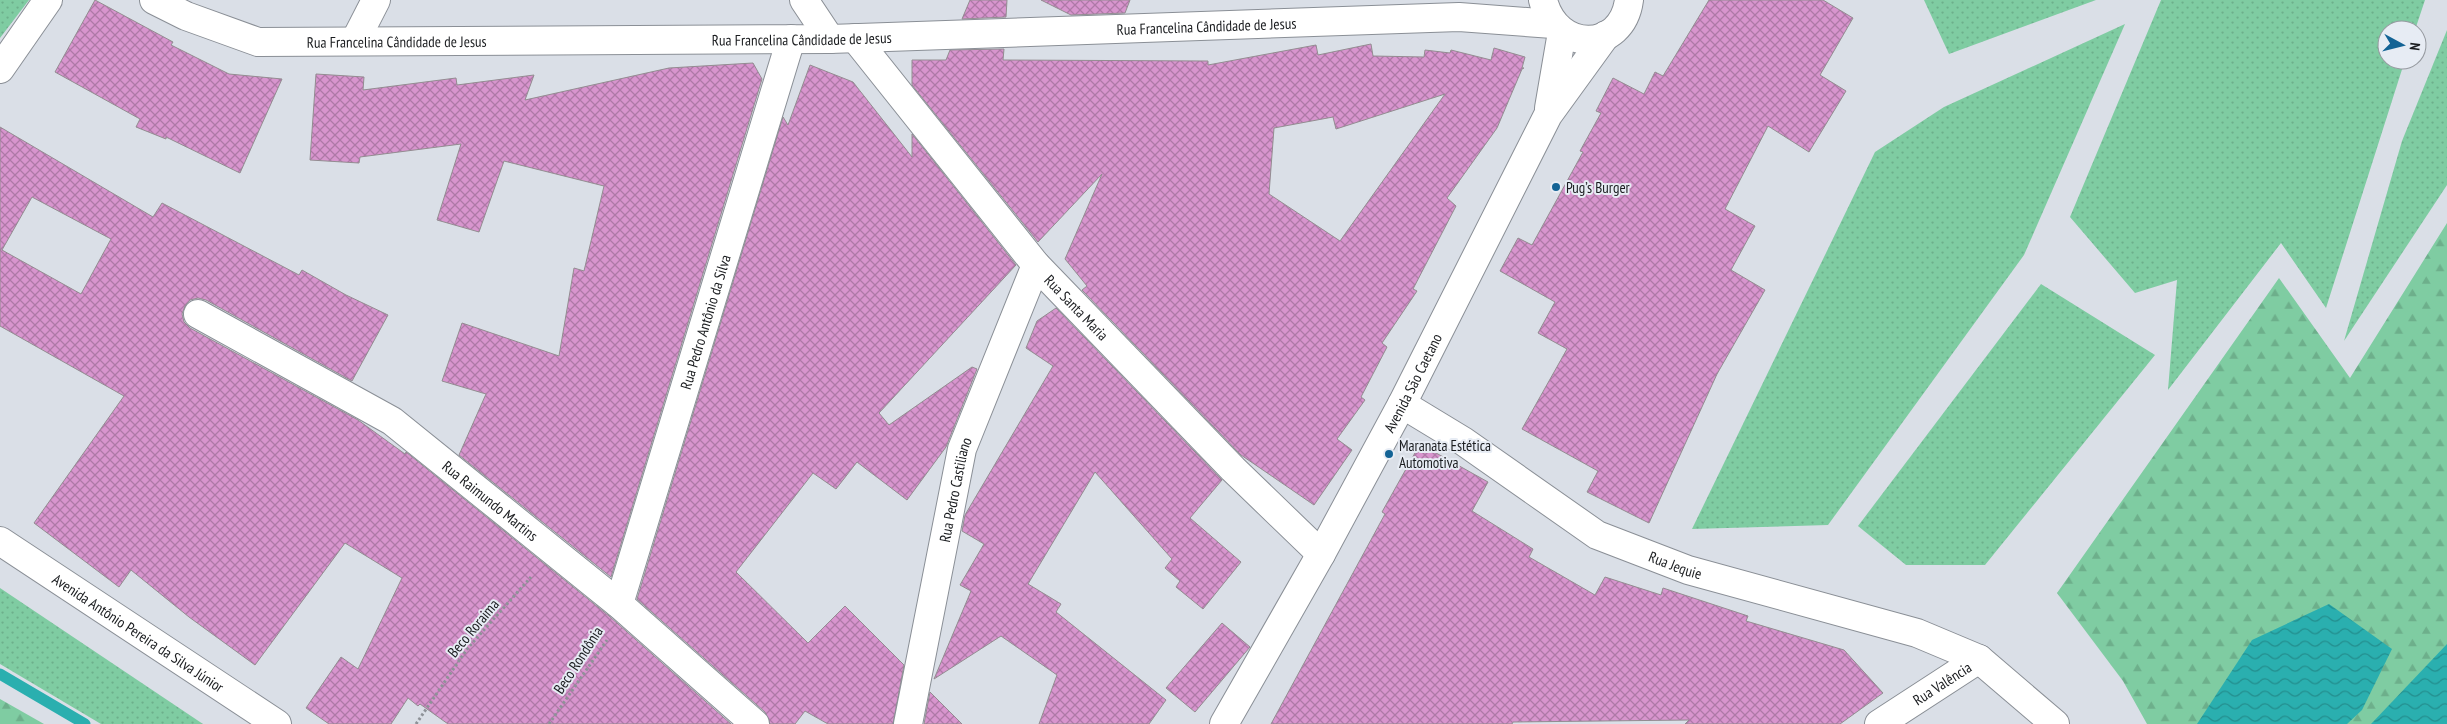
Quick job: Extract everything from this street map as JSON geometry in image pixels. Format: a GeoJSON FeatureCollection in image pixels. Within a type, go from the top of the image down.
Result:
{"type":"FeatureCollection","features":[{"type":"Feature","properties":{"kind":"street"},"geometry":{"type":"LineString","coordinates":[[0,70],[48,0]]}},
{"type":"Feature","properties":{"kind":"street","name":"Rua Francelina Cândidade de Jesus"},"geometry":{"type":"LineString","coordinates":[[154,0],[186,16],[258,42],[843,38],[1446,18],[1553,19],[1584,40],[1606,35]]}},
{"type":"Feature","properties":{"kind":"street"},"geometry":{"type":"LineString","coordinates":[[355,42],[376,0]]}},
{"type":"Feature","properties":{"kind":"street","name":"Rua Santa Maria"},"geometry":{"type":"LineString","coordinates":[[804,0],[843,38],[1036,265],[1233,468],[1321,554]]}},
{"type":"Feature","properties":{"kind":"street"},"geometry":{"type":"LineString","coordinates":[[1412,0],[1446,18],[1496,0]]}},
{"type":"Feature","properties":{"kind":"street"},"geometry":{"type":"LineString","coordinates":[[1548,114],[1606,35],[1623,20],[1630,3]]}},
{"type":"Feature","properties":{"kind":"street"},"geometry":{"type":"LineString","coordinates":[[1548,114],[1553,19]]}},
{"type":"Feature","properties":{"kind":"street","name":"Rua Pedro Antônio da Silva"},"geometry":{"type":"LineString","coordinates":[[619,604],[791,39]]}},
{"type":"Feature","properties":{"kind":"street","name":"Avenida São Caetano"},"geometry":{"type":"LineString","coordinates":[[1224,724],[1321,554],[1402,404],[1548,114]]}},
{"type":"Feature","properties":{"kind":"street","name":"Rua Pedro Castiliano"},"geometry":{"type":"LineString","coordinates":[[908,724],[962,449],[1036,265]]}},
{"type":"Feature","properties":{"kind":"street","name":"Rua Raimundo Martins"},"geometry":{"type":"LineString","coordinates":[[198,314],[392,421],[619,604],[755,724]]}},
{"type":"Feature","properties":{"kind":"street","name":"Rua Jequie"},"geometry":{"type":"LineString","coordinates":[[1402,404],[1463,441],[1597,535],[1688,570],[1917,633],[1979,659],[2055,724]]}},
{"type":"Feature","properties":{"kind":"street","name":"Avenida Antônio Pereira da Silva Júnior"},"geometry":{"type":"LineString","coordinates":[[0,541],[277,724]]}},
{"type":"Feature","properties":{"kind":"street","name":"Rua Valência"},"geometry":{"type":"LineString","coordinates":[[1879,724],[1979,659]]}},
{"type":"Feature","properties":{"kind":"path","name":"Beco Roraima"},"geometry":{"type":"LineString","coordinates":[[416,724],[467,649],[554,552]]}},
{"type":"Feature","properties":{"kind":"path","name":"Beco Rondônia"},"geometry":{"type":"LineString","coordinates":[[549,724],[610,635],[619,604]]}},
{"type":"Feature","properties":{"kind":"green space"},"geometry":{"type":"Polygon","coordinates":[[[0,0],[29,0],[0,38],[0,0]]]}},
{"type":"Feature","properties":{"kind":"green space"},"geometry":{"type":"Polygon","coordinates":[[[1924,0],[2096,0],[1949,54],[1924,0]]]}},
{"type":"Feature","properties":{"kind":"green space"},"geometry":{"type":"Polygon","coordinates":[[[2161,0],[2425,0],[2418,20],[2377,20],[2377,70],[2402,70],[2326,308],[2281,243],[2168,390],[2177,280],[2135,293],[2070,217],[2161,0]]]}},
{"type":"Feature","properties":{"kind":"green space"},"geometry":{"type":"Polygon","coordinates":[[[2125,24],[2024,255],[1828,525],[1692,529],[1875,152],[1944,107],[2125,24]]]}},
{"type":"Feature","properties":{"kind":"green space"},"geometry":{"type":"Polygon","coordinates":[[[2447,30],[2447,185],[2344,341],[2402,141],[2447,30]]]}},
{"type":"Feature","properties":{"kind":"green space"},"geometry":{"type":"Polygon","coordinates":[[[2447,223],[2447,724],[2147,724],[2123,681],[2057,593],[2279,278],[2350,378],[2447,223]]]}},
{"type":"Feature","properties":{"kind":"green space"},"geometry":{"type":"Polygon","coordinates":[[[2041,284],[2155,355],[1985,565],[1906,565],[1858,526],[2041,284]]]}},
{"type":"Feature","properties":{"kind":"green space"},"geometry":{"type":"Polygon","coordinates":[[[0,588],[203,724],[101,724],[0,664],[0,588]]]}},
{"type":"Feature","properties":{"kind":"green space"},"geometry":{"type":"Polygon","coordinates":[[[0,699],[44,724],[0,724],[0,699]]]}},
{"type":"Feature","properties":{"kind":"water"},"geometry":{"type":"Polygon","coordinates":[[[2329,604],[2392,649],[2362,710],[2347,724],[2197,724],[2252,640],[2329,604]]]}},
{"type":"Feature","properties":{"kind":"water"},"geometry":{"type":"Polygon","coordinates":[[[2447,644],[2447,724],[2371,724],[2447,644]]]}},
{"type":"Feature","properties":{"kind":"building"},"geometry":{"type":"Polygon","coordinates":[[[95,0],[173,42],[171,45],[229,74],[282,79],[240,173],[166,137],[166,139],[136,127],[140,119],[55,72],[95,0]]]}},
{"type":"Feature","properties":{"kind":"building"},"geometry":{"type":"Polygon","coordinates":[[[970,0],[1007,0],[1006,17],[962,19],[970,0]]]}},
{"type":"Feature","properties":{"kind":"building"},"geometry":{"type":"Polygon","coordinates":[[[1041,0],[1130,0],[1125,13],[1071,15],[1041,0]]]}},
{"type":"Feature","properties":{"kind":"building"},"geometry":{"type":"Polygon","coordinates":[[[1709,0],[1823,0],[1853,18],[1820,75],[1846,91],[1809,152],[1768,126],[1725,209],[1755,226],[1731,270],[1765,290],[1717,374],[1649,523],[1587,492],[1598,471],[1522,429],[1567,349],[1538,333],[1555,302],[1500,271],[1518,238],[1532,245],[1583,152],[1580,151],[1601,113],[1596,111],[1613,78],[1644,94],[1655,72],[1663,76],[1709,0]]]}},
{"type":"Feature","properties":{"kind":"building"},"geometry":{"type":"Polygon","coordinates":[[[1371,44],[1373,56],[1424,57],[1425,50],[1450,53],[1451,50],[1491,60],[1494,48],[1525,57],[1522,68],[1524,68],[1497,128],[1447,198],[1456,206],[1413,289],[1417,291],[1382,343],[1387,347],[1361,397],[1365,400],[1337,439],[1352,450],[1314,505],[1241,455],[1082,290],[1087,286],[1065,259],[1102,174],[1038,242],[912,85],[912,60],[946,60],[950,50],[1004,49],[1003,60],[1208,61],[1208,65],[1316,45],[1318,55],[1371,44]],[[1445,94],[1336,129],[1333,117],[1274,128],[1269,194],[1340,241],[1445,94]]]}},
{"type":"Feature","properties":{"kind":"building"},"geometry":{"type":"Polygon","coordinates":[[[753,63],[762,79],[611,577],[459,455],[486,394],[442,381],[462,323],[559,356],[574,268],[584,271],[604,186],[504,161],[479,232],[437,220],[461,144],[360,157],[359,163],[310,160],[316,74],[364,77],[363,90],[456,78],[457,85],[534,75],[525,100],[669,68],[753,63]]]}},
{"type":"Feature","properties":{"kind":"building"},"geometry":{"type":"Polygon","coordinates":[[[810,65],[853,82],[912,157],[912,134],[1016,265],[879,413],[889,425],[972,367],[977,369],[946,447],[907,500],[857,462],[836,489],[813,473],[736,572],[808,643],[845,606],[904,665],[893,724],[828,724],[805,711],[795,724],[770,724],[765,712],[637,599],[783,117],[788,125],[810,65]]]}},
{"type":"Feature","properties":{"kind":"building"},"geometry":{"type":"Polygon","coordinates":[[[0,127],[153,217],[162,203],[299,275],[302,270],[346,295],[388,315],[352,381],[206,300],[198,298],[190,300],[182,314],[184,322],[190,328],[358,420],[405,454],[406,452],[609,616],[731,724],[448,724],[420,704],[418,706],[408,698],[391,724],[329,724],[306,708],[341,657],[358,669],[402,578],[345,543],[255,665],[189,617],[131,570],[119,587],[34,523],[124,396],[0,326],[0,127]],[[32,197],[2,250],[81,294],[111,239],[32,197]]]}},
{"type":"Feature","properties":{"kind":"building"},"geometry":{"type":"Polygon","coordinates":[[[1056,308],[1222,480],[1190,518],[1241,562],[1203,609],[1176,587],[1180,581],[1165,568],[1172,559],[1095,472],[1028,584],[1061,604],[1056,612],[1166,700],[1149,724],[1039,724],[1057,675],[1001,636],[934,679],[971,591],[960,585],[984,544],[962,531],[965,515],[1053,366],[1026,348],[1037,321],[1056,308]]]}},
{"type":"Feature","properties":{"kind":"building"},"geometry":{"type":"Polygon","coordinates":[[[1420,444],[1488,482],[1472,511],[1533,549],[1529,557],[1595,595],[1605,577],[1661,595],[1663,588],[1748,616],[1746,621],[1844,650],[1883,693],[1840,724],[1685,724],[1689,720],[1513,722],[1512,724],[1271,724],[1385,514],[1382,512],[1420,444]]]}},
{"type":"Feature","properties":{"kind":"building"},"geometry":{"type":"Polygon","coordinates":[[[1222,623],[1250,647],[1195,712],[1166,688],[1222,623]]]}},
{"type":"Feature","properties":{"kind":"building"},"geometry":{"type":"Polygon","coordinates":[[[930,692],[962,724],[924,724],[930,692]]]}},
{"type":"Feature","properties":{"kind":"waterway"},"geometry":{"type":"LineString","coordinates":[[0,674],[85,724]]}},
{"type":"Feature","properties":{"kind":"place","name":"Pug’s Burger"},"geometry":{"type":"Point","coordinates":[1556,187]}},
{"type":"Feature","properties":{"kind":"place","name":"Maranata Estética Automotiva"},"geometry":{"type":"Point","coordinates":[1389,454]}}]}
